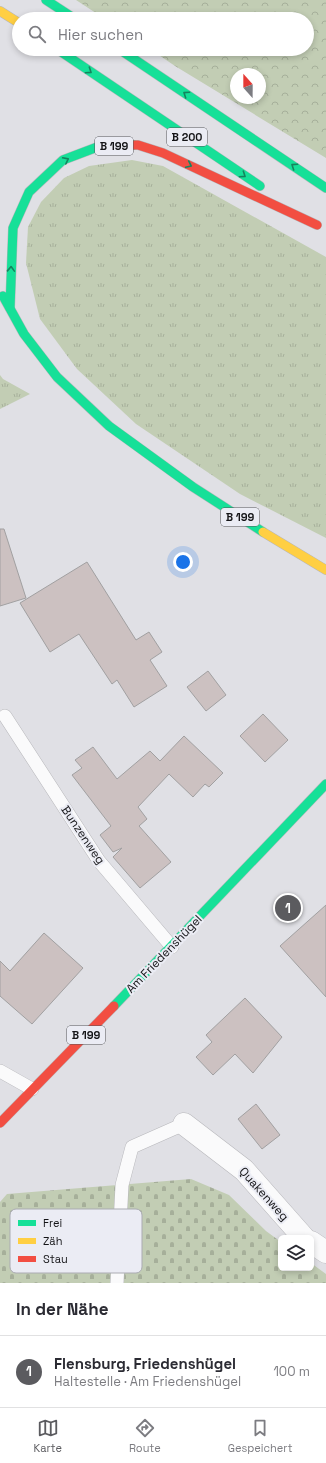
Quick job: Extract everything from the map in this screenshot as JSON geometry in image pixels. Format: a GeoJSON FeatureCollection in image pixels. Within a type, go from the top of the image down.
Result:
{"type":"FeatureCollection","features":[{"type":"Feature","properties":{"kind":"main road"},"geometry":{"type":"LineString","coordinates":[[46,0],[64,12]]}},
{"type":"Feature","properties":{"kind":"main road"},"geometry":{"type":"LineString","coordinates":[[0,10],[12,18]]}},
{"type":"Feature","properties":{"kind":"main road","name":"B 200"},"geometry":{"type":"LineString","coordinates":[[67,56],[317,224]]}},
{"type":"Feature","properties":{"kind":"main road","name":"B 200"},"geometry":{"type":"LineString","coordinates":[[129,56],[326,188]]}},
{"type":"Feature","properties":{"kind":"main road","name":"B 199"},"geometry":{"type":"LineString","coordinates":[[326,230],[317,224],[163,153],[138,145],[100,146],[63,160],[29,192],[13,228],[10,308],[24,334],[57,377],[109,426],[193,487],[286,547],[326,570]]}},
{"type":"Feature","properties":{"kind":"main road"},"geometry":{"type":"LineString","coordinates":[[0,292],[10,308]]}},
{"type":"Feature","properties":{"kind":"main road","name":"Am Friedenshügel"},"geometry":{"type":"LineString","coordinates":[[0,1122],[172,947],[326,784]]}},
{"type":"Feature","properties":{"kind":"street","name":"Quakenweg"},"geometry":{"type":"LineString","coordinates":[[184,1124],[244,1170],[301,1235]]}},
{"type":"Feature","properties":{"kind":"street"},"geometry":{"type":"LineString","coordinates":[[314,1244],[326,1252]]}},
{"type":"Feature","properties":{"kind":"lane","name":"Bunzenweg"},"geometry":{"type":"LineString","coordinates":[[5,716],[99,861],[172,947]]}},
{"type":"Feature","properties":{"kind":"lane"},"geometry":{"type":"LineString","coordinates":[[0,1071],[32,1089]]}},
{"type":"Feature","properties":{"kind":"lane"},"geometry":{"type":"LineString","coordinates":[[121,1209],[122,1185],[132,1147],[184,1124]]}},
{"type":"Feature","properties":{"kind":"lane"},"geometry":{"type":"LineString","coordinates":[[117,1283],[118,1273]]}},
{"type":"Feature","properties":{"kind":"green space"},"geometry":{"type":"Polygon","coordinates":[[[76,0],[326,0],[326,158],[237,104],[266,104],[266,68],[230,68],[230,100],[160,56],[314,56],[314,12],[94,12],[76,0]]]}},
{"type":"Feature","properties":{"kind":"green space"},"geometry":{"type":"Polygon","coordinates":[[[132,160],[163,166],[326,257],[326,538],[240,494],[136,424],[77,369],[40,319],[26,263],[28,227],[41,202],[64,178],[89,166],[132,160]]]}},
{"type":"Feature","properties":{"kind":"green space"},"geometry":{"type":"Polygon","coordinates":[[[0,375],[3,379],[30,394],[0,409],[0,375]]]}},
{"type":"Feature","properties":{"kind":"green space"},"geometry":{"type":"Polygon","coordinates":[[[191,1179],[229,1195],[266,1231],[278,1240],[278,1271],[314,1271],[314,1265],[326,1274],[326,1283],[0,1283],[0,1202],[7,1194],[191,1179]]]}},
{"type":"Feature","properties":{"kind":"building"},"geometry":{"type":"Polygon","coordinates":[[[0,529],[4,529],[26,598],[0,606],[0,529]]]}},
{"type":"Feature","properties":{"kind":"building"},"geometry":{"type":"Polygon","coordinates":[[[87,562],[136,640],[149,632],[162,652],[150,660],[167,686],[134,707],[117,680],[112,684],[79,634],[50,652],[20,603],[87,562]]]}},
{"type":"Feature","properties":{"kind":"building"},"geometry":{"type":"Polygon","coordinates":[[[208,671],[226,695],[206,711],[187,687],[208,671]]]}},
{"type":"Feature","properties":{"kind":"building"},"geometry":{"type":"Polygon","coordinates":[[[263,714],[288,740],[265,762],[240,736],[263,714]]]}},
{"type":"Feature","properties":{"kind":"building"},"geometry":{"type":"Polygon","coordinates":[[[184,736],[223,773],[209,787],[205,784],[193,797],[169,774],[138,807],[147,819],[139,826],[171,862],[140,888],[113,857],[122,848],[113,852],[100,835],[111,826],[72,775],[82,768],[75,760],[93,747],[117,779],[150,751],[160,761],[184,736]]]}},
{"type":"Feature","properties":{"kind":"building"},"geometry":{"type":"Polygon","coordinates":[[[326,905],[326,997],[280,946],[326,905]]]}},
{"type":"Feature","properties":{"kind":"building"},"geometry":{"type":"Polygon","coordinates":[[[44,933],[83,968],[32,1024],[0,996],[0,961],[10,971],[44,933]]]}},
{"type":"Feature","properties":{"kind":"building"},"geometry":{"type":"Polygon","coordinates":[[[245,998],[282,1037],[253,1073],[235,1054],[213,1075],[196,1057],[212,1042],[206,1035],[245,998]]]}},
{"type":"Feature","properties":{"kind":"building"},"geometry":{"type":"Polygon","coordinates":[[[256,1104],[280,1135],[262,1149],[238,1119],[256,1104]]]}},
{"type":"Feature","properties":{"kind":"traffic: fast"},"geometry":{"type":"LineString","coordinates":[[46,0],[64,12]]}},
{"type":"Feature","properties":{"kind":"traffic: fast"},"geometry":{"type":"LineString","coordinates":[[67,56],[260,186]]}},
{"type":"Feature","properties":{"kind":"traffic: fast"},"geometry":{"type":"LineString","coordinates":[[129,56],[326,188]]}},
{"type":"Feature","properties":{"kind":"traffic: fast"},"geometry":{"type":"LineString","coordinates":[[10,308],[13,228],[29,192],[63,160],[100,146],[134,145]]}},
{"type":"Feature","properties":{"kind":"traffic: fast"},"geometry":{"type":"LineString","coordinates":[[3,296],[24,334],[57,377],[109,426],[193,487],[263,532]]}},
{"type":"Feature","properties":{"kind":"traffic: fast"},"geometry":{"type":"LineString","coordinates":[[114,1006],[326,784]]}},
{"type":"Feature","properties":{"kind":"traffic: slow"},"geometry":{"type":"LineString","coordinates":[[0,11],[12,19]]}},
{"type":"Feature","properties":{"kind":"traffic: slow"},"geometry":{"type":"LineString","coordinates":[[263,532],[326,570]]}},
{"type":"Feature","properties":{"kind":"traffic: jam"},"geometry":{"type":"LineString","coordinates":[[134,145],[163,153],[317,225]]}},
{"type":"Feature","properties":{"kind":"traffic: jam"},"geometry":{"type":"LineString","coordinates":[[0,1123],[114,1006]]}},
{"type":"Feature","properties":{"kind":"place","name":"Flensburg, Friedenshügel"},"geometry":{"type":"Point","coordinates":[288,908]}}]}
